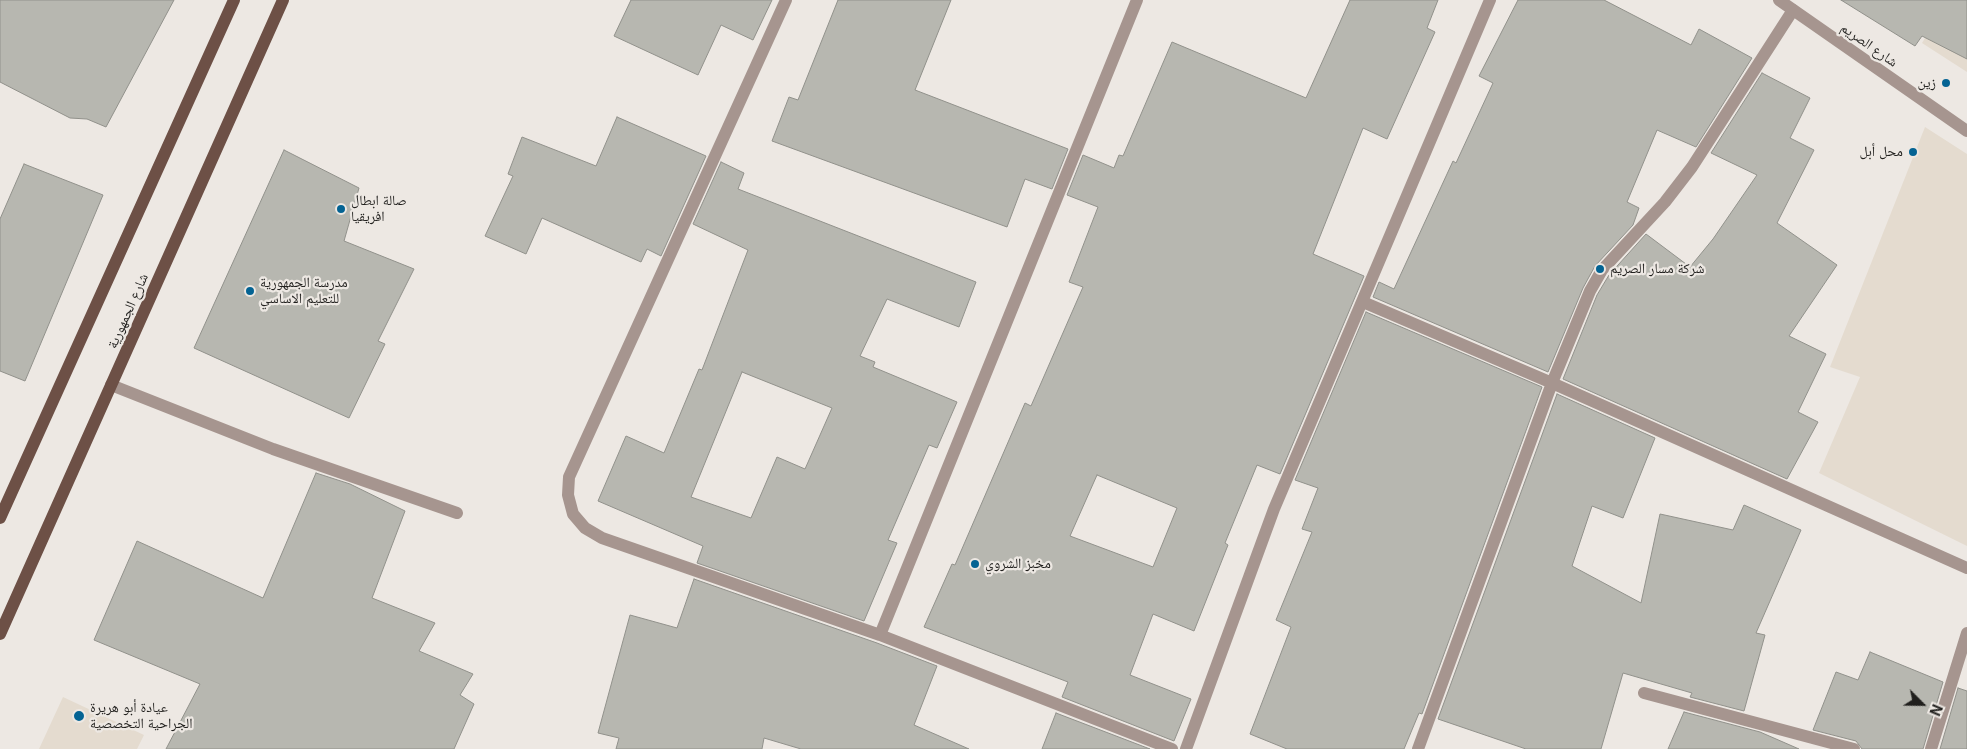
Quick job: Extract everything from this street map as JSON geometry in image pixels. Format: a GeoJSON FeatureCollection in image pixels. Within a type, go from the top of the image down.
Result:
{"type":"FeatureCollection","features":[{"type":"Feature","properties":{"kind":"main road"},"geometry":{"type":"LineString","coordinates":[[0,518],[234,0]]}},
{"type":"Feature","properties":{"kind":"main road","name":"شارع الجمهورية"},"geometry":{"type":"LineString","coordinates":[[0,634],[283,0]]}},
{"type":"Feature","properties":{"kind":"street"},"geometry":{"type":"LineString","coordinates":[[786,0],[570,476],[568,495],[573,514],[585,528],[602,538],[880,635],[1172,749]]}},
{"type":"Feature","properties":{"kind":"street"},"geometry":{"type":"LineString","coordinates":[[880,635],[1137,0]]}},
{"type":"Feature","properties":{"kind":"street"},"geometry":{"type":"LineString","coordinates":[[1186,749],[1274,509],[1490,0]]}},
{"type":"Feature","properties":{"kind":"street","name":"شارع الصريم"},"geometry":{"type":"LineString","coordinates":[[1779,0],[1967,131]]}},
{"type":"Feature","properties":{"kind":"street"},"geometry":{"type":"LineString","coordinates":[[1418,749],[1552,383],[1590,291],[1602,270],[1665,202],[1692,167],[1793,10]]}},
{"type":"Feature","properties":{"kind":"street"},"geometry":{"type":"LineString","coordinates":[[1363,302],[1552,383],[1967,568]]}},
{"type":"Feature","properties":{"kind":"street"},"geometry":{"type":"LineString","coordinates":[[111,385],[273,449],[457,512]]}},
{"type":"Feature","properties":{"kind":"street"},"geometry":{"type":"LineString","coordinates":[[1931,749],[1967,633]]}},
{"type":"Feature","properties":{"kind":"street"},"geometry":{"type":"LineString","coordinates":[[1644,693],[1854,749]]}},
{"type":"Feature","properties":{"kind":"shaded area"},"geometry":{"type":"Polygon","coordinates":[[[1948,0],[1967,0],[1967,72],[1922,43],[1948,0]]]}},
{"type":"Feature","properties":{"kind":"shaded area"},"geometry":{"type":"Polygon","coordinates":[[[1925,127],[1967,154],[1967,546],[1819,473],[1860,377],[1830,367],[1925,127]]]}},
{"type":"Feature","properties":{"kind":"shaded area","name":"عيادة أبو هريرة الجراحية التخصصية"},"geometry":{"type":"Polygon","coordinates":[[[63,697],[144,735],[137,749],[39,749],[63,697]]]}},
{"type":"Feature","properties":{"kind":"building"},"geometry":{"type":"Polygon","coordinates":[[[0,0],[174,0],[106,127],[87,119],[70,118],[0,82],[0,0]]]}},
{"type":"Feature","properties":{"kind":"building"},"geometry":{"type":"Polygon","coordinates":[[[631,0],[772,0],[753,40],[721,25],[698,75],[614,36],[631,0]]]}},
{"type":"Feature","properties":{"kind":"building"},"geometry":{"type":"Polygon","coordinates":[[[838,0],[951,0],[915,90],[1068,149],[1052,189],[1025,179],[1007,227],[772,141],[789,97],[798,100],[838,0]]]}},
{"type":"Feature","properties":{"kind":"building"},"geometry":{"type":"Polygon","coordinates":[[[1350,0],[1438,0],[1427,28],[1435,32],[1387,139],[1363,128],[1313,254],[1364,276],[1280,474],[1257,465],[1225,543],[1228,545],[1194,631],[1153,614],[1130,675],[1191,699],[1174,741],[1062,697],[1068,682],[924,627],[952,564],[955,565],[1025,403],[1031,406],[1083,287],[1069,282],[1098,207],[1067,195],[1083,155],[1114,168],[1119,155],[1123,156],[1172,42],[1306,98],[1350,0]],[[1097,475],[1070,536],[1153,567],[1177,508],[1097,475]]]}},
{"type":"Feature","properties":{"kind":"building"},"geometry":{"type":"Polygon","coordinates":[[[1518,0],[1604,0],[1691,45],[1699,29],[1752,58],[1696,147],[1657,130],[1627,202],[1639,208],[1633,225],[1595,266],[1583,288],[1548,372],[1373,297],[1379,282],[1394,289],[1453,161],[1456,163],[1493,83],[1479,76],[1518,0]]]}},
{"type":"Feature","properties":{"kind":"building"},"geometry":{"type":"Polygon","coordinates":[[[1841,0],[1967,0],[1967,59],[1922,36],[1915,46],[1841,0]]]}},
{"type":"Feature","properties":{"kind":"building"},"geometry":{"type":"Polygon","coordinates":[[[1762,73],[1810,98],[1790,138],[1814,150],[1777,223],[1837,265],[1789,336],[1826,354],[1798,412],[1818,422],[1787,479],[1563,379],[1597,295],[1609,275],[1646,234],[1690,267],[1713,239],[1757,175],[1711,153],[1762,73]]]}},
{"type":"Feature","properties":{"kind":"building"},"geometry":{"type":"Polygon","coordinates":[[[617,117],[706,156],[661,256],[647,249],[641,262],[542,218],[526,254],[485,236],[513,176],[508,174],[522,137],[596,166],[617,117]]]}},
{"type":"Feature","properties":{"kind":"building"},"geometry":{"type":"Polygon","coordinates":[[[284,150],[359,188],[344,241],[414,269],[378,341],[385,344],[349,418],[194,348],[284,150]]]}},
{"type":"Feature","properties":{"kind":"building"},"geometry":{"type":"Polygon","coordinates":[[[721,162],[744,173],[738,189],[976,282],[959,327],[887,299],[860,356],[875,362],[873,367],[957,402],[937,448],[929,445],[888,540],[897,543],[864,621],[697,563],[703,546],[598,501],[626,436],[664,453],[699,369],[702,370],[748,250],[693,224],[721,162]],[[742,372],[691,497],[751,518],[777,457],[805,469],[832,408],[742,372]]]}},
{"type":"Feature","properties":{"kind":"building"},"geometry":{"type":"Polygon","coordinates":[[[24,164],[103,195],[25,381],[0,371],[0,219],[24,164]]]}},
{"type":"Feature","properties":{"kind":"building"},"geometry":{"type":"Polygon","coordinates":[[[1366,312],[1542,387],[1422,714],[1419,713],[1404,749],[1287,749],[1250,734],[1291,627],[1276,620],[1312,532],[1302,529],[1318,488],[1295,480],[1366,312]]]}},
{"type":"Feature","properties":{"kind":"building"},"geometry":{"type":"Polygon","coordinates":[[[1557,394],[1655,438],[1623,518],[1592,506],[1572,566],[1641,603],[1660,514],[1733,530],[1744,505],[1801,530],[1756,633],[1765,635],[1744,711],[1690,697],[1692,693],[1623,673],[1601,749],[1526,749],[1438,719],[1557,394]]]}},
{"type":"Feature","properties":{"kind":"building"},"geometry":{"type":"Polygon","coordinates":[[[316,473],[350,484],[405,511],[372,598],[435,623],[419,651],[473,674],[460,695],[474,704],[454,749],[166,749],[200,684],[94,640],[137,541],[263,598],[316,473]]]}},
{"type":"Feature","properties":{"kind":"building"},"geometry":{"type":"Polygon","coordinates":[[[694,579],[937,666],[914,725],[969,749],[801,749],[764,738],[762,749],[616,749],[619,738],[598,733],[630,615],[677,628],[694,579]]]}},
{"type":"Feature","properties":{"kind":"building"},"geometry":{"type":"Polygon","coordinates":[[[1870,652],[1943,682],[1923,749],[1862,749],[1856,741],[1813,730],[1836,672],[1858,680],[1870,652]]]}},
{"type":"Feature","properties":{"kind":"building"},"geometry":{"type":"Polygon","coordinates":[[[1958,688],[1967,691],[1967,749],[1940,749],[1958,688]]]}},
{"type":"Feature","properties":{"kind":"building"},"geometry":{"type":"Polygon","coordinates":[[[1684,712],[1760,732],[1799,749],[1668,749],[1684,712]]]}},
{"type":"Feature","properties":{"kind":"building"},"geometry":{"type":"Polygon","coordinates":[[[1056,713],[1150,749],[1042,749],[1056,713]]]}},
{"type":"Feature","properties":{"kind":"place","name":"زين"},"geometry":{"type":"Point","coordinates":[1946,83]}},
{"type":"Feature","properties":{"kind":"place","name":"محل أبل"},"geometry":{"type":"Point","coordinates":[1913,152]}},
{"type":"Feature","properties":{"kind":"place","name":"صالة ابطال افريقيا"},"geometry":{"type":"Point","coordinates":[341,209]}},
{"type":"Feature","properties":{"kind":"place","name":"شركة مسار الصريم"},"geometry":{"type":"Point","coordinates":[1600,269]}},
{"type":"Feature","properties":{"kind":"place","name":"مدرسة الجمهورية للتعليم الاساسي"},"geometry":{"type":"Point","coordinates":[250,291]}},
{"type":"Feature","properties":{"kind":"place","name":"مخبز الشروي"},"geometry":{"type":"Point","coordinates":[975,564]}},
{"type":"Feature","properties":{"kind":"place","name":"عيادة أبو هريرة الجراحية التخصصية"},"geometry":{"type":"Point","coordinates":[79,716]}}]}
